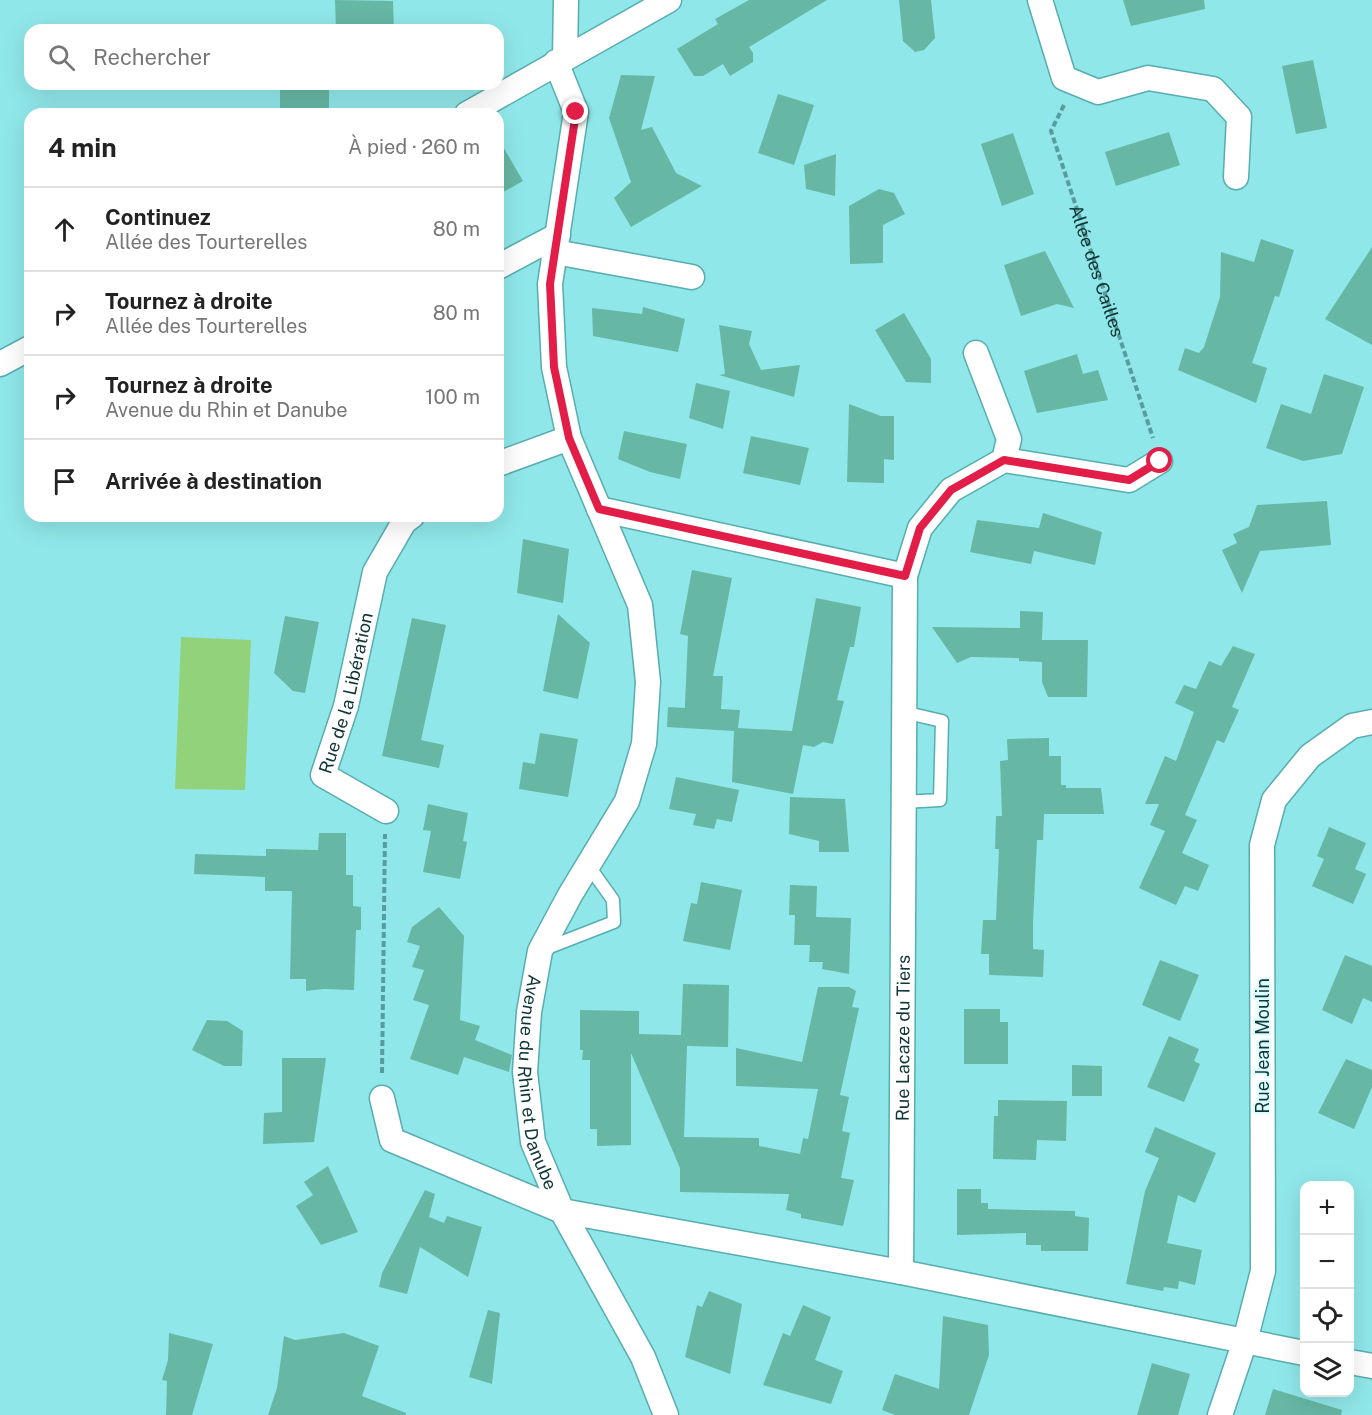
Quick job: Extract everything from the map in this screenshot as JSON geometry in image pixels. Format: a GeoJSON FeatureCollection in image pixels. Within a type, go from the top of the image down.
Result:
{"type":"FeatureCollection","features":[{"type":"Feature","properties":{"kind":"street"},"geometry":{"type":"LineString","coordinates":[[561,59],[566,0]]}},
{"type":"Feature","properties":{"kind":"street"},"geometry":{"type":"LineString","coordinates":[[476,108],[669,0]]}},
{"type":"Feature","properties":{"kind":"street"},"geometry":{"type":"LineString","coordinates":[[1040,0],[1064,78],[1098,92],[1148,78],[1213,89],[1239,117],[1236,177]]}},
{"type":"Feature","properties":{"kind":"street","name":"Avenue du Rhin et Danube"},"geometry":{"type":"LineString","coordinates":[[561,59],[576,112],[550,284],[554,367],[569,438],[640,605],[648,682],[644,744],[627,801],[540,951],[529,1012],[525,1072],[533,1142],[562,1210],[643,1357],[666,1415]]}},
{"type":"Feature","properties":{"kind":"street"},"geometry":{"type":"LineString","coordinates":[[504,265],[557,243],[692,277]]}},
{"type":"Feature","properties":{"kind":"street"},"geometry":{"type":"LineString","coordinates":[[0,364],[24,351]]}},
{"type":"Feature","properties":{"kind":"street"},"geometry":{"type":"LineString","coordinates":[[976,353],[1009,439],[1004,460],[1129,480],[1160,461]]}},
{"type":"Feature","properties":{"kind":"street"},"geometry":{"type":"LineString","coordinates":[[504,462],[569,438]]}},
{"type":"Feature","properties":{"kind":"street","name":"Rue Lacaze du Tiers"},"geometry":{"type":"LineString","coordinates":[[901,1272],[905,576],[920,528],[951,490],[1004,460]]}},
{"type":"Feature","properties":{"kind":"street"},"geometry":{"type":"LineString","coordinates":[[599,509],[905,576]]}},
{"type":"Feature","properties":{"kind":"street","name":"Rue de la Libération"},"geometry":{"type":"LineString","coordinates":[[386,811],[323,775],[346,706],[375,572],[404,522]]}},
{"type":"Feature","properties":{"kind":"street","name":"Rue Jean Moulin"},"geometry":{"type":"LineString","coordinates":[[1220,1415],[1245,1341],[1263,1271],[1262,845],[1274,800],[1310,756],[1352,726],[1372,722]]}},
{"type":"Feature","properties":{"kind":"street","name":"Avenue du Rhin et Danube"},"geometry":{"type":"LineString","coordinates":[[382,1098],[392,1140],[562,1210]]}},
{"type":"Feature","properties":{"kind":"street"},"geometry":{"type":"LineString","coordinates":[[562,1210],[901,1272],[1300,1352]]}},
{"type":"Feature","properties":{"kind":"street"},"geometry":{"type":"LineString","coordinates":[[1354,1363],[1372,1366]]}},
{"type":"Feature","properties":{"kind":"lane"},"geometry":{"type":"LineString","coordinates":[[902,802],[940,800],[942,721],[903,712]]}},
{"type":"Feature","properties":{"kind":"lane","name":"Avenue du Rhin et Danube"},"geometry":{"type":"LineString","coordinates":[[540,951],[614,922],[613,900],[588,865]]}},
{"type":"Feature","properties":{"kind":"path","name":"Allée des Cailles"},"geometry":{"type":"LineString","coordinates":[[1075,82],[1051,131],[1160,461]]}},
{"type":"Feature","properties":{"kind":"path"},"geometry":{"type":"LineString","coordinates":[[382,1098],[386,811]]}},
{"type":"Feature","properties":{"kind":"green space"},"geometry":{"type":"Polygon","coordinates":[[[181,637],[251,640],[245,790],[175,789],[181,637]]]}},
{"type":"Feature","properties":{"kind":"building"},"geometry":{"type":"Polygon","coordinates":[[[335,0],[393,1],[394,24],[336,24],[335,0]]]}},
{"type":"Feature","properties":{"kind":"building"},"geometry":{"type":"Polygon","coordinates":[[[749,0],[827,0],[749,47],[753,53],[753,62],[730,76],[723,64],[703,76],[694,76],[677,49],[718,24],[715,19],[749,0]]]}},
{"type":"Feature","properties":{"kind":"building"},"geometry":{"type":"Polygon","coordinates":[[[899,0],[931,0],[935,38],[924,50],[915,52],[903,41],[899,0]]]}},
{"type":"Feature","properties":{"kind":"building"},"geometry":{"type":"Polygon","coordinates":[[[1123,0],[1204,0],[1205,9],[1131,26],[1123,0]]]}},
{"type":"Feature","properties":{"kind":"building"},"geometry":{"type":"Polygon","coordinates":[[[1313,60],[1327,128],[1296,134],[1282,66],[1313,60]]]}},
{"type":"Feature","properties":{"kind":"building"},"geometry":{"type":"Polygon","coordinates":[[[621,75],[655,76],[641,130],[652,127],[676,173],[702,186],[631,227],[614,198],[631,182],[609,118],[621,75]]]}},
{"type":"Feature","properties":{"kind":"building"},"geometry":{"type":"Polygon","coordinates":[[[280,90],[329,90],[329,108],[280,108],[280,90]]]}},
{"type":"Feature","properties":{"kind":"building"},"geometry":{"type":"Polygon","coordinates":[[[778,94],[814,105],[794,165],[758,153],[778,94]]]}},
{"type":"Feature","properties":{"kind":"building"},"geometry":{"type":"Polygon","coordinates":[[[1169,132],[1180,165],[1116,186],[1105,152],[1169,132]]]}},
{"type":"Feature","properties":{"kind":"building"},"geometry":{"type":"Polygon","coordinates":[[[1013,133],[1034,194],[1002,206],[981,144],[1013,133]]]}},
{"type":"Feature","properties":{"kind":"building"},"geometry":{"type":"Polygon","coordinates":[[[504,148],[523,181],[504,192],[504,148]]]}},
{"type":"Feature","properties":{"kind":"building"},"geometry":{"type":"Polygon","coordinates":[[[836,154],[835,196],[806,189],[804,165],[836,154]]]}},
{"type":"Feature","properties":{"kind":"building"},"geometry":{"type":"Polygon","coordinates":[[[879,189],[894,193],[905,214],[883,225],[883,263],[850,264],[849,206],[879,189]]]}},
{"type":"Feature","properties":{"kind":"building"},"geometry":{"type":"Polygon","coordinates":[[[1261,239],[1294,250],[1279,297],[1275,296],[1252,363],[1267,368],[1256,403],[1178,370],[1185,348],[1199,353],[1204,347],[1220,297],[1221,252],[1254,262],[1261,239]]]}},
{"type":"Feature","properties":{"kind":"building"},"geometry":{"type":"Polygon","coordinates":[[[1372,247],[1372,345],[1325,319],[1372,247]]]}},
{"type":"Feature","properties":{"kind":"building"},"geometry":{"type":"Polygon","coordinates":[[[1045,251],[1074,308],[1057,304],[1021,316],[1004,265],[1045,251]]]}},
{"type":"Feature","properties":{"kind":"building"},"geometry":{"type":"Polygon","coordinates":[[[643,307],[685,319],[678,352],[593,336],[592,308],[642,314],[643,307]]]}},
{"type":"Feature","properties":{"kind":"building"},"geometry":{"type":"Polygon","coordinates":[[[904,313],[931,359],[931,383],[906,382],[875,330],[904,313]]]}},
{"type":"Feature","properties":{"kind":"building"},"geometry":{"type":"Polygon","coordinates":[[[719,325],[752,331],[749,344],[761,370],[800,365],[794,397],[719,375],[725,374],[719,325]]]}},
{"type":"Feature","properties":{"kind":"building"},"geometry":{"type":"Polygon","coordinates":[[[1077,354],[1083,374],[1098,370],[1108,400],[1037,413],[1024,371],[1077,354]]]}},
{"type":"Feature","properties":{"kind":"building"},"geometry":{"type":"Polygon","coordinates":[[[1324,374],[1364,387],[1342,454],[1303,461],[1266,448],[1281,404],[1311,414],[1324,374]]]}},
{"type":"Feature","properties":{"kind":"building"},"geometry":{"type":"Polygon","coordinates":[[[696,383],[730,391],[723,429],[689,418],[696,383]]]}},
{"type":"Feature","properties":{"kind":"building"},"geometry":{"type":"Polygon","coordinates":[[[849,404],[881,416],[894,416],[894,460],[884,459],[884,483],[847,482],[849,404]]]}},
{"type":"Feature","properties":{"kind":"building"},"geometry":{"type":"Polygon","coordinates":[[[624,431],[687,444],[680,479],[650,472],[618,459],[624,431]]]}},
{"type":"Feature","properties":{"kind":"building"},"geometry":{"type":"Polygon","coordinates":[[[751,436],[809,448],[800,485],[743,473],[751,436]]]}},
{"type":"Feature","properties":{"kind":"building"},"geometry":{"type":"Polygon","coordinates":[[[1327,501],[1331,545],[1260,551],[1242,593],[1222,550],[1237,543],[1233,534],[1249,527],[1257,505],[1327,501]]]}},
{"type":"Feature","properties":{"kind":"building"},"geometry":{"type":"Polygon","coordinates":[[[1043,513],[1102,532],[1095,565],[1034,551],[1031,564],[970,552],[977,520],[1039,528],[1043,513]]]}},
{"type":"Feature","properties":{"kind":"building"},"geometry":{"type":"Polygon","coordinates":[[[523,539],[569,549],[563,603],[517,593],[523,539]]]}},
{"type":"Feature","properties":{"kind":"building"},"geometry":{"type":"Polygon","coordinates":[[[692,570],[732,578],[713,676],[723,676],[721,709],[740,710],[738,728],[792,731],[816,598],[861,607],[854,647],[850,647],[837,700],[844,701],[833,744],[823,742],[814,747],[803,745],[793,794],[732,782],[734,731],[667,727],[668,707],[685,708],[688,636],[680,634],[692,570]]]}},
{"type":"Feature","properties":{"kind":"building"},"geometry":{"type":"Polygon","coordinates":[[[1020,611],[1043,612],[1042,640],[1088,640],[1087,697],[1048,697],[1042,682],[1042,662],[1019,661],[1019,658],[971,657],[957,663],[932,627],[1020,628],[1020,611]]]}},
{"type":"Feature","properties":{"kind":"building"},"geometry":{"type":"Polygon","coordinates":[[[558,614],[590,643],[578,699],[543,691],[558,614]]]}},
{"type":"Feature","properties":{"kind":"building"},"geometry":{"type":"Polygon","coordinates":[[[285,616],[319,622],[305,693],[293,691],[274,673],[285,616]]]}},
{"type":"Feature","properties":{"kind":"building"},"geometry":{"type":"Polygon","coordinates":[[[412,618],[446,625],[421,740],[444,745],[439,768],[382,756],[412,618]]]}},
{"type":"Feature","properties":{"kind":"building"},"geometry":{"type":"Polygon","coordinates":[[[1233,646],[1255,654],[1232,707],[1239,710],[1224,743],[1217,740],[1185,815],[1197,820],[1182,853],[1209,865],[1198,891],[1185,886],[1176,905],[1139,888],[1165,831],[1150,825],[1159,804],[1145,804],[1165,756],[1176,761],[1194,712],[1175,703],[1184,685],[1196,689],[1209,661],[1221,666],[1233,646]]]}},
{"type":"Feature","properties":{"kind":"building"},"geometry":{"type":"Polygon","coordinates":[[[540,733],[578,739],[568,797],[519,789],[523,762],[535,764],[540,733]]]}},
{"type":"Feature","properties":{"kind":"building"},"geometry":{"type":"Polygon","coordinates":[[[1049,738],[1049,756],[1061,756],[1061,785],[1066,785],[1066,788],[1101,788],[1104,814],[1044,814],[1043,840],[1037,840],[1033,922],[1033,949],[1044,950],[1043,977],[989,975],[989,954],[981,954],[983,920],[996,920],[999,849],[995,849],[996,816],[1002,816],[1000,761],[1008,760],[1007,739],[1049,738]]]}},
{"type":"Feature","properties":{"kind":"building"},"geometry":{"type":"Polygon","coordinates":[[[676,777],[739,790],[732,822],[717,819],[714,829],[693,825],[696,814],[669,809],[676,777]]]}},
{"type":"Feature","properties":{"kind":"building"},"geometry":{"type":"Polygon","coordinates":[[[790,797],[845,799],[849,852],[819,852],[819,841],[789,834],[790,797]]]}},
{"type":"Feature","properties":{"kind":"building"},"geometry":{"type":"Polygon","coordinates":[[[428,804],[468,813],[463,841],[467,842],[460,879],[423,872],[431,831],[423,830],[428,804]]]}},
{"type":"Feature","properties":{"kind":"building"},"geometry":{"type":"Polygon","coordinates":[[[1329,827],[1366,843],[1355,869],[1366,874],[1353,904],[1312,886],[1324,859],[1317,856],[1329,827]]]}},
{"type":"Feature","properties":{"kind":"building"},"geometry":{"type":"Polygon","coordinates":[[[319,833],[346,833],[346,875],[353,875],[353,906],[361,907],[361,930],[356,930],[354,990],[306,991],[306,979],[290,979],[292,891],[265,891],[265,877],[194,874],[195,854],[266,856],[266,849],[318,850],[319,833]]]}},
{"type":"Feature","properties":{"kind":"building"},"geometry":{"type":"Polygon","coordinates":[[[701,882],[742,890],[730,950],[683,941],[691,903],[697,904],[701,882]]]}},
{"type":"Feature","properties":{"kind":"building"},"geometry":{"type":"Polygon","coordinates":[[[790,885],[817,886],[816,917],[851,918],[849,974],[822,969],[823,962],[809,962],[810,945],[794,945],[795,915],[789,915],[790,885]]]}},
{"type":"Feature","properties":{"kind":"building"},"geometry":{"type":"Polygon","coordinates":[[[439,907],[464,936],[460,1020],[480,1026],[475,1040],[512,1055],[509,1072],[464,1057],[458,1075],[410,1059],[429,1005],[413,1000],[424,970],[412,967],[420,946],[407,942],[412,927],[439,907]]]}},
{"type":"Feature","properties":{"kind":"building"},"geometry":{"type":"Polygon","coordinates":[[[1345,955],[1372,966],[1372,1002],[1363,998],[1352,1024],[1322,1010],[1345,955]]]}},
{"type":"Feature","properties":{"kind":"building"},"geometry":{"type":"Polygon","coordinates":[[[1160,960],[1199,975],[1180,1021],[1142,1005],[1160,960]]]}},
{"type":"Feature","properties":{"kind":"building"},"geometry":{"type":"Polygon","coordinates":[[[683,984],[729,985],[728,1047],[687,1046],[684,1137],[759,1138],[759,1146],[800,1154],[803,1138],[808,1139],[818,1089],[736,1086],[736,1048],[802,1062],[818,987],[849,987],[856,991],[852,1007],[859,1008],[840,1095],[849,1097],[842,1131],[850,1133],[841,1178],[854,1180],[843,1226],[801,1218],[801,1214],[786,1210],[789,1194],[680,1192],[680,1168],[631,1053],[631,1145],[597,1146],[597,1129],[590,1129],[590,1060],[582,1060],[583,1050],[580,1050],[580,1010],[639,1011],[639,1034],[681,1035],[683,984]]]}},
{"type":"Feature","properties":{"kind":"building"},"geometry":{"type":"Polygon","coordinates":[[[964,1009],[1000,1009],[1000,1022],[1008,1022],[1008,1064],[964,1064],[964,1009]]]}},
{"type":"Feature","properties":{"kind":"building"},"geometry":{"type":"Polygon","coordinates":[[[207,1020],[227,1021],[243,1031],[242,1066],[224,1066],[192,1050],[207,1020]]]}},
{"type":"Feature","properties":{"kind":"building"},"geometry":{"type":"Polygon","coordinates":[[[1169,1036],[1199,1049],[1194,1061],[1200,1064],[1184,1102],[1147,1087],[1169,1036]]]}},
{"type":"Feature","properties":{"kind":"building"},"geometry":{"type":"Polygon","coordinates":[[[282,1058],[326,1058],[314,1142],[263,1144],[264,1113],[282,1112],[282,1058]]]}},
{"type":"Feature","properties":{"kind":"building"},"geometry":{"type":"Polygon","coordinates":[[[1346,1059],[1372,1070],[1372,1087],[1354,1129],[1318,1113],[1346,1059]]]}},
{"type":"Feature","properties":{"kind":"building"},"geometry":{"type":"Polygon","coordinates":[[[1072,1065],[1102,1066],[1102,1096],[1072,1096],[1072,1065]]]}},
{"type":"Feature","properties":{"kind":"building"},"geometry":{"type":"Polygon","coordinates":[[[998,1100],[1067,1101],[1066,1141],[1037,1140],[1036,1160],[993,1159],[994,1116],[998,1116],[998,1100]]]}},
{"type":"Feature","properties":{"kind":"building"},"geometry":{"type":"Polygon","coordinates":[[[1155,1127],[1216,1153],[1195,1203],[1178,1195],[1167,1243],[1202,1250],[1195,1285],[1179,1281],[1178,1289],[1164,1287],[1163,1291],[1126,1284],[1145,1191],[1159,1158],[1145,1152],[1155,1127]]]}},
{"type":"Feature","properties":{"kind":"building"},"geometry":{"type":"Polygon","coordinates":[[[328,1166],[358,1232],[321,1245],[296,1206],[313,1195],[304,1182],[328,1166]]]}},
{"type":"Feature","properties":{"kind":"building"},"geometry":{"type":"Polygon","coordinates":[[[957,1189],[981,1189],[981,1203],[988,1203],[988,1209],[1075,1211],[1075,1216],[1089,1218],[1088,1251],[1041,1251],[1041,1245],[1026,1245],[1026,1233],[957,1235],[957,1189]]]}},
{"type":"Feature","properties":{"kind":"building"},"geometry":{"type":"Polygon","coordinates":[[[425,1190],[435,1194],[429,1217],[444,1223],[447,1216],[482,1227],[468,1277],[420,1247],[407,1294],[379,1287],[382,1273],[425,1190]]]}},
{"type":"Feature","properties":{"kind":"building"},"geometry":{"type":"Polygon","coordinates":[[[709,1291],[742,1304],[730,1374],[685,1357],[697,1305],[702,1307],[709,1291]]]}},
{"type":"Feature","properties":{"kind":"building"},"geometry":{"type":"Polygon","coordinates":[[[803,1305],[831,1317],[815,1360],[843,1371],[831,1404],[763,1385],[783,1333],[790,1336],[803,1305]]]}},
{"type":"Feature","properties":{"kind":"building"},"geometry":{"type":"Polygon","coordinates":[[[488,1310],[500,1313],[492,1384],[469,1377],[488,1310]]]}},
{"type":"Feature","properties":{"kind":"building"},"geometry":{"type":"Polygon","coordinates":[[[943,1316],[988,1325],[989,1355],[969,1415],[895,1415],[882,1410],[895,1374],[939,1389],[943,1316]]]}},
{"type":"Feature","properties":{"kind":"building"},"geometry":{"type":"Polygon","coordinates":[[[169,1333],[213,1344],[192,1415],[166,1415],[167,1381],[162,1380],[168,1360],[169,1333]]]}},
{"type":"Feature","properties":{"kind":"building"},"geometry":{"type":"Polygon","coordinates":[[[344,1333],[379,1346],[362,1396],[406,1413],[406,1415],[268,1415],[277,1388],[284,1336],[295,1340],[344,1333]]]}},
{"type":"Feature","properties":{"kind":"building"},"geometry":{"type":"Polygon","coordinates":[[[1152,1363],[1190,1374],[1178,1415],[1137,1415],[1152,1363]]]}},
{"type":"Feature","properties":{"kind":"building"},"geometry":{"type":"Polygon","coordinates":[[[1273,1389],[1342,1410],[1341,1415],[1265,1415],[1273,1389]]]}},
{"type":"Feature","properties":{"kind":"route"},"geometry":{"type":"LineString","coordinates":[[576,112],[565,197],[550,284],[554,367],[569,438],[599,509],[905,576],[920,528],[951,490],[1004,460],[1129,480],[1160,461]]}}]}
